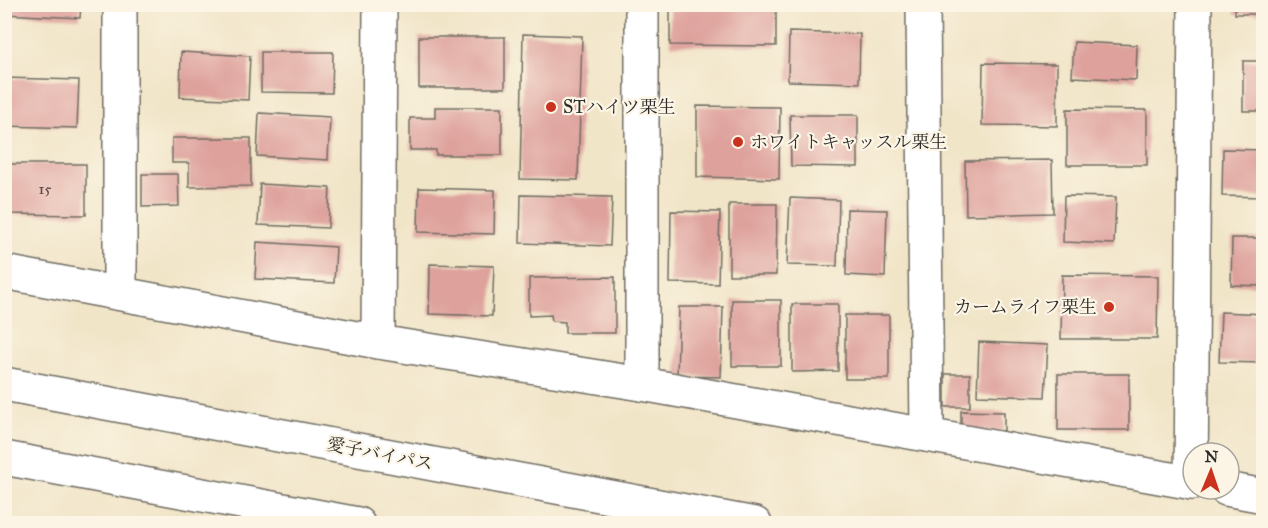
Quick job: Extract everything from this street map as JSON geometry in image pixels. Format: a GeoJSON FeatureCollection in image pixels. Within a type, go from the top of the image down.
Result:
{"type":"FeatureCollection","features":[{"type":"Feature","properties":{"kind":"main road"},"geometry":{"type":"LineString","coordinates":[[120,4],[120,293]]}},
{"type":"Feature","properties":{"kind":"main road"},"geometry":{"type":"LineString","coordinates":[[378,342],[380,4]]}},
{"type":"Feature","properties":{"kind":"main road"},"geometry":{"type":"LineString","coordinates":[[642,4],[642,384]]}},
{"type":"Feature","properties":{"kind":"main road"},"geometry":{"type":"LineString","coordinates":[[923,4],[927,435]]}},
{"type":"Feature","properties":{"kind":"main road"},"geometry":{"type":"LineString","coordinates":[[1192,441],[1195,4]]}},
{"type":"Feature","properties":{"kind":"main road"},"geometry":{"type":"LineString","coordinates":[[4,272],[378,342],[642,384],[1181,481]]}},
{"type":"Feature","properties":{"kind":"main road","name":"愛子バイパス"},"geometry":{"type":"LineString","coordinates":[[4,384],[755,524]]}},
{"type":"Feature","properties":{"kind":"main road"},"geometry":{"type":"LineString","coordinates":[[4,458],[358,524]]}},
{"type":"Feature","properties":{"kind":"main road"},"geometry":{"type":"LineString","coordinates":[[1241,492],[1263,496]]}},
{"type":"Feature","properties":{"kind":"building"},"geometry":{"type":"Polygon","coordinates":[[[4,4],[81,4],[80,18],[4,14],[4,4]]]}},
{"type":"Feature","properties":{"kind":"building"},"geometry":{"type":"Polygon","coordinates":[[[670,4],[776,4],[776,46],[670,45],[670,4]]]}},
{"type":"Feature","properties":{"kind":"building"},"geometry":{"type":"Polygon","coordinates":[[[959,4],[1057,4],[1057,7],[959,7],[959,4]]]}},
{"type":"Feature","properties":{"kind":"building"},"geometry":{"type":"Polygon","coordinates":[[[1235,4],[1264,4],[1264,14],[1235,14],[1235,4]]]}},
{"type":"Feature","properties":{"kind":"building"},"geometry":{"type":"Polygon","coordinates":[[[789,32],[860,34],[859,83],[788,81],[789,32]]]}},
{"type":"Feature","properties":{"kind":"building","name":"STハイツ栗生"},"geometry":{"type":"Polygon","coordinates":[[[523,34],[582,36],[578,180],[520,179],[523,34]]]}},
{"type":"Feature","properties":{"kind":"building"},"geometry":{"type":"Polygon","coordinates":[[[419,37],[505,37],[505,88],[419,88],[419,37]]]}},
{"type":"Feature","properties":{"kind":"building"},"geometry":{"type":"Polygon","coordinates":[[[1074,42],[1137,45],[1136,80],[1072,77],[1074,42]]]}},
{"type":"Feature","properties":{"kind":"building"},"geometry":{"type":"Polygon","coordinates":[[[181,52],[250,56],[248,100],[180,97],[181,52]]]}},
{"type":"Feature","properties":{"kind":"building"},"geometry":{"type":"Polygon","coordinates":[[[261,52],[333,52],[332,93],[261,92],[261,52]]]}},
{"type":"Feature","properties":{"kind":"building"},"geometry":{"type":"Polygon","coordinates":[[[1243,61],[1264,61],[1264,111],[1243,111],[1243,61]]]}},
{"type":"Feature","properties":{"kind":"building"},"geometry":{"type":"Polygon","coordinates":[[[983,63],[1057,64],[1057,126],[982,125],[983,63]]]}},
{"type":"Feature","properties":{"kind":"building"},"geometry":{"type":"Polygon","coordinates":[[[4,78],[79,80],[77,128],[4,126],[4,78]]]}},
{"type":"Feature","properties":{"kind":"building","name":"ホワイトキャッスル栗生"},"geometry":{"type":"Polygon","coordinates":[[[697,106],[780,107],[779,179],[697,177],[697,106]]]}},
{"type":"Feature","properties":{"kind":"building"},"geometry":{"type":"Polygon","coordinates":[[[435,107],[502,107],[502,155],[436,155],[436,150],[410,150],[410,118],[435,118],[435,107]]]}},
{"type":"Feature","properties":{"kind":"building"},"geometry":{"type":"Polygon","coordinates":[[[1067,109],[1147,110],[1147,165],[1067,165],[1067,109]]]}},
{"type":"Feature","properties":{"kind":"building"},"geometry":{"type":"Polygon","coordinates":[[[259,113],[330,117],[328,160],[257,156],[259,113]]]}},
{"type":"Feature","properties":{"kind":"building"},"geometry":{"type":"Polygon","coordinates":[[[790,115],[858,115],[858,167],[791,166],[790,115]]]}},
{"type":"Feature","properties":{"kind":"building"},"geometry":{"type":"Polygon","coordinates":[[[172,138],[251,138],[251,186],[189,187],[189,163],[172,163],[172,138]]]}},
{"type":"Feature","properties":{"kind":"building"},"geometry":{"type":"Polygon","coordinates":[[[1223,149],[1264,150],[1264,197],[1222,196],[1223,149]]]}},
{"type":"Feature","properties":{"kind":"building"},"geometry":{"type":"Polygon","coordinates":[[[1052,160],[1053,213],[966,215],[965,161],[1052,160]]]}},
{"type":"Feature","properties":{"kind":"building"},"geometry":{"type":"Polygon","coordinates":[[[4,164],[86,164],[86,215],[4,214],[4,164]]]}},
{"type":"Feature","properties":{"kind":"building"},"geometry":{"type":"Polygon","coordinates":[[[142,174],[178,174],[179,206],[142,207],[142,174]]]}},
{"type":"Feature","properties":{"kind":"building"},"geometry":{"type":"Polygon","coordinates":[[[260,184],[330,188],[328,228],[258,225],[260,184]]]}},
{"type":"Feature","properties":{"kind":"building"},"geometry":{"type":"Polygon","coordinates":[[[419,188],[495,190],[494,234],[418,232],[419,188]]]}},
{"type":"Feature","properties":{"kind":"building"},"geometry":{"type":"Polygon","coordinates":[[[521,195],[612,197],[610,246],[520,243],[521,195]]]}},
{"type":"Feature","properties":{"kind":"building"},"geometry":{"type":"Polygon","coordinates":[[[1064,196],[1116,197],[1114,244],[1063,242],[1064,196]]]}},
{"type":"Feature","properties":{"kind":"building"},"geometry":{"type":"Polygon","coordinates":[[[790,198],[839,200],[837,266],[787,265],[790,198]]]}},
{"type":"Feature","properties":{"kind":"building"},"geometry":{"type":"Polygon","coordinates":[[[729,204],[777,204],[776,275],[729,275],[729,204]]]}},
{"type":"Feature","properties":{"kind":"building"},"geometry":{"type":"Polygon","coordinates":[[[847,209],[887,210],[885,277],[846,275],[847,209]]]}},
{"type":"Feature","properties":{"kind":"building"},"geometry":{"type":"Polygon","coordinates":[[[671,211],[720,212],[718,284],[670,283],[671,211]]]}},
{"type":"Feature","properties":{"kind":"building"},"geometry":{"type":"Polygon","coordinates":[[[1232,238],[1264,238],[1264,286],[1231,285],[1232,238]]]}},
{"type":"Feature","properties":{"kind":"building"},"geometry":{"type":"Polygon","coordinates":[[[257,242],[336,247],[334,283],[255,279],[257,242]]]}},
{"type":"Feature","properties":{"kind":"building"},"geometry":{"type":"Polygon","coordinates":[[[430,264],[494,266],[492,316],[429,314],[430,264]]]}},
{"type":"Feature","properties":{"kind":"building","name":"カームライフ栗生"},"geometry":{"type":"Polygon","coordinates":[[[1062,275],[1158,276],[1157,339],[1061,339],[1062,275]]]}},
{"type":"Feature","properties":{"kind":"building"},"geometry":{"type":"Polygon","coordinates":[[[615,277],[615,333],[565,333],[565,322],[552,321],[551,315],[529,316],[529,278],[615,277]]]}},
{"type":"Feature","properties":{"kind":"building"},"geometry":{"type":"Polygon","coordinates":[[[732,300],[781,300],[781,366],[732,366],[732,300]]]}},
{"type":"Feature","properties":{"kind":"building"},"geometry":{"type":"Polygon","coordinates":[[[792,304],[838,304],[838,371],[792,372],[792,304]]]}},
{"type":"Feature","properties":{"kind":"building"},"geometry":{"type":"Polygon","coordinates":[[[679,307],[723,307],[721,377],[677,376],[679,307]]]}},
{"type":"Feature","properties":{"kind":"building"},"geometry":{"type":"Polygon","coordinates":[[[1221,312],[1264,314],[1264,363],[1219,362],[1221,312]]]}},
{"type":"Feature","properties":{"kind":"building"},"geometry":{"type":"Polygon","coordinates":[[[845,315],[889,315],[889,379],[845,379],[845,315]]]}},
{"type":"Feature","properties":{"kind":"building"},"geometry":{"type":"Polygon","coordinates":[[[979,342],[1048,345],[1045,397],[977,395],[979,342]]]}},
{"type":"Feature","properties":{"kind":"building"},"geometry":{"type":"Polygon","coordinates":[[[945,374],[970,374],[970,407],[945,407],[945,374]]]}},
{"type":"Feature","properties":{"kind":"building"},"geometry":{"type":"Polygon","coordinates":[[[1058,374],[1129,374],[1129,430],[1058,430],[1058,374]]]}},
{"type":"Feature","properties":{"kind":"building"},"geometry":{"type":"Polygon","coordinates":[[[1259,400],[1264,400],[1264,452],[1260,452],[1259,400]]]}},
{"type":"Feature","properties":{"kind":"building"},"geometry":{"type":"Polygon","coordinates":[[[961,411],[1004,412],[1004,431],[961,431],[961,411]]]}},
{"type":"Feature","properties":{"kind":"place","name":"STハイツ栗生"},"geometry":{"type":"Point","coordinates":[551,107]}},
{"type":"Feature","properties":{"kind":"place","name":"ホワイトキャッスル栗生"},"geometry":{"type":"Point","coordinates":[738,142]}},
{"type":"Feature","properties":{"kind":"place","name":"カームライフ栗生"},"geometry":{"type":"Point","coordinates":[1109,307]}}]}
